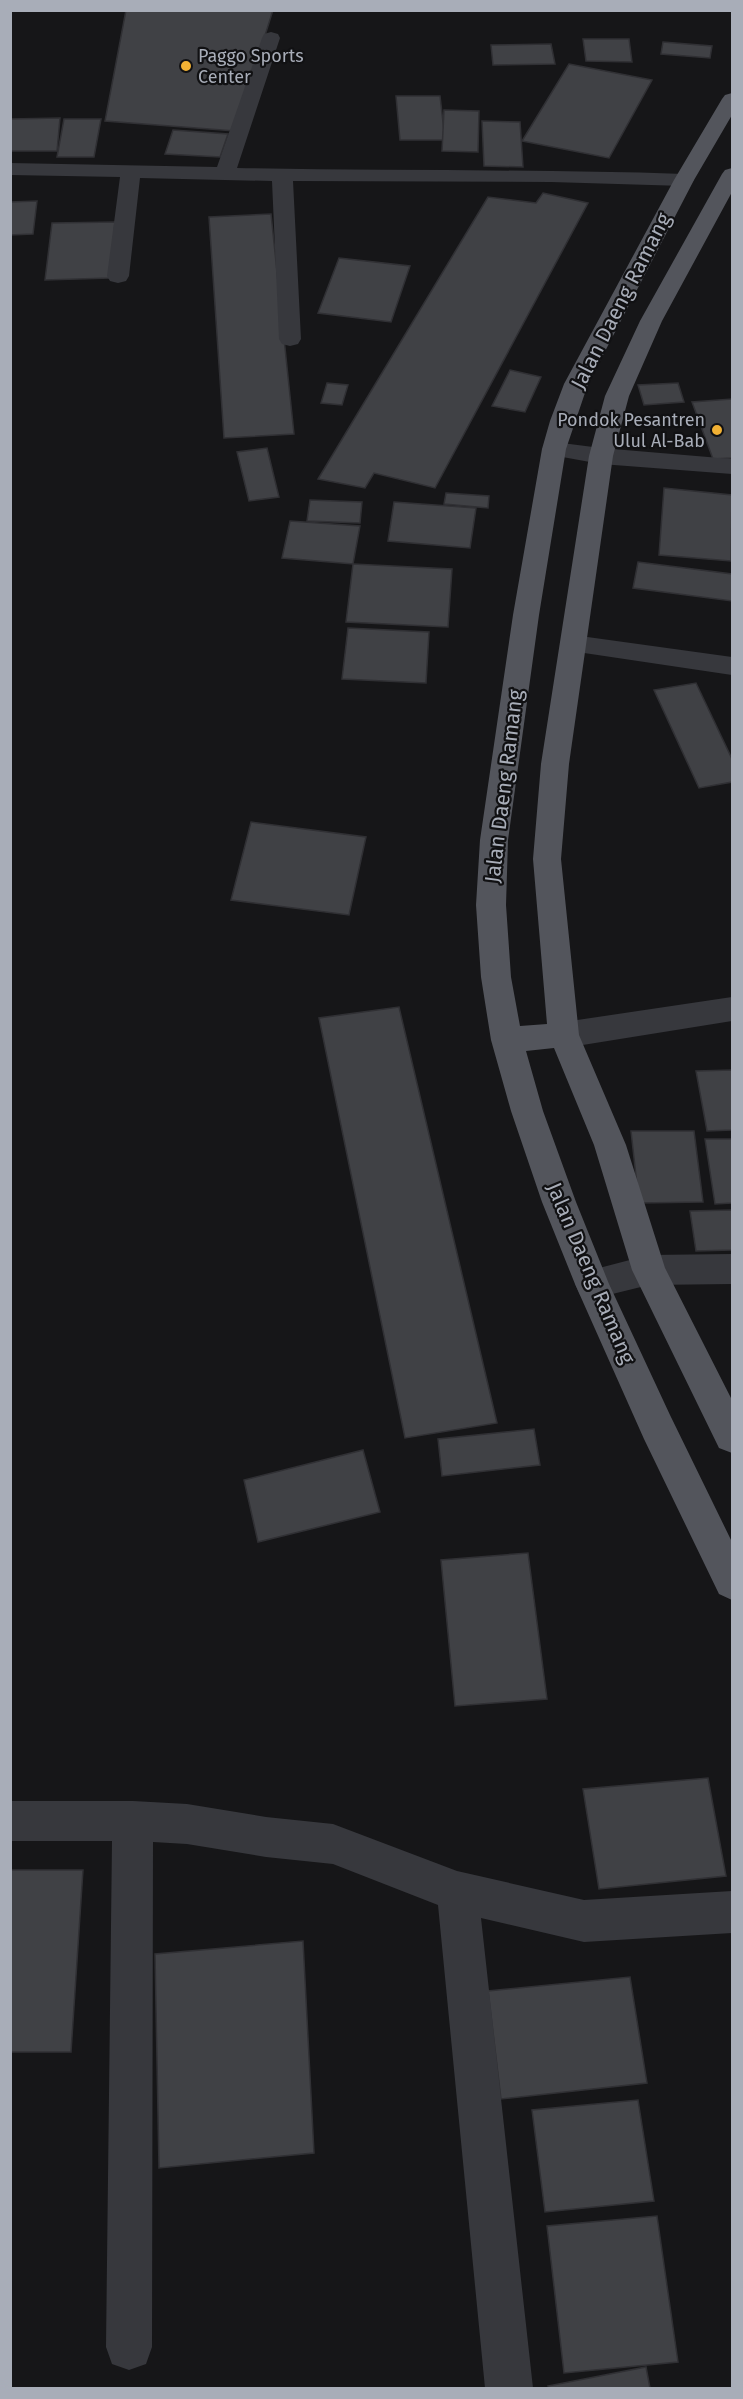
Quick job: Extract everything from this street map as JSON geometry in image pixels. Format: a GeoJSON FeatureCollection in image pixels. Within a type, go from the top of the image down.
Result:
{"type":"FeatureCollection","features":[{"type":"Feature","properties":{"kind":"main road","name":"Jalan Daeng Ramang"},"geometry":{"type":"LineString","coordinates":[[732,99],[684,180],[576,384],[554,449],[526,615],[494,840],[491,905],[496,977],[507,1040],[527,1111],[592,1284],[657,1427],[732,1581]]}},
{"type":"Feature","properties":{"kind":"main road","name":"Jalan Daeng Ramang"},"geometry":{"type":"LineString","coordinates":[[732,174],[646,332],[617,396],[601,456],[555,764],[547,860],[564,1035],[610,1145],[648,1270],[732,1436]]}},
{"type":"Feature","properties":{"kind":"main road"},"geometry":{"type":"LineString","coordinates":[[507,1040],[564,1035]]}},
{"type":"Feature","properties":{"kind":"street"},"geometry":{"type":"LineString","coordinates":[[225,173],[271,38]]}},
{"type":"Feature","properties":{"kind":"street"},"geometry":{"type":"LineString","coordinates":[[10,169],[383,177],[551,176],[684,180]]}},
{"type":"Feature","properties":{"kind":"street"},"geometry":{"type":"LineString","coordinates":[[118,276],[131,171]]}},
{"type":"Feature","properties":{"kind":"street"},"geometry":{"type":"LineString","coordinates":[[282,174],[290,339]]}},
{"type":"Feature","properties":{"kind":"street"},"geometry":{"type":"LineString","coordinates":[[554,449],[601,456],[732,468]]}},
{"type":"Feature","properties":{"kind":"street"},"geometry":{"type":"LineString","coordinates":[[573,644],[732,666]]}},
{"type":"Feature","properties":{"kind":"street"},"geometry":{"type":"LineString","coordinates":[[564,1035],[732,1009]]}},
{"type":"Feature","properties":{"kind":"street"},"geometry":{"type":"LineString","coordinates":[[592,1284],[648,1270],[732,1269]]}},
{"type":"Feature","properties":{"kind":"street"},"geometry":{"type":"LineString","coordinates":[[10,1821],[133,1821],[187,1824],[266,1837],[333,1844],[457,1892],[584,1921],[732,1912]]}},
{"type":"Feature","properties":{"kind":"street"},"geometry":{"type":"LineString","coordinates":[[129,2347],[133,1821]]}},
{"type":"Feature","properties":{"kind":"street"},"geometry":{"type":"LineString","coordinates":[[457,1892],[509,2388]]}},
{"type":"Feature","properties":{"kind":"building","name":"Paggo Sports Center"},"geometry":{"type":"Polygon","coordinates":[[[126,10],[273,10],[235,131],[105,121],[126,10]]]}},
{"type":"Feature","properties":{"kind":"building"},"geometry":{"type":"Polygon","coordinates":[[[583,39],[629,39],[632,62],[586,61],[583,39]]]}},
{"type":"Feature","properties":{"kind":"building"},"geometry":{"type":"Polygon","coordinates":[[[663,42],[712,46],[710,58],[661,54],[663,42]]]}},
{"type":"Feature","properties":{"kind":"building"},"geometry":{"type":"Polygon","coordinates":[[[551,44],[555,64],[493,65],[491,45],[551,44]]]}},
{"type":"Feature","properties":{"kind":"building"},"geometry":{"type":"Polygon","coordinates":[[[569,64],[652,80],[609,158],[522,141],[569,64]]]}},
{"type":"Feature","properties":{"kind":"building"},"geometry":{"type":"Polygon","coordinates":[[[396,96],[440,96],[445,140],[400,140],[396,96]]]}},
{"type":"Feature","properties":{"kind":"building"},"geometry":{"type":"Polygon","coordinates":[[[444,110],[479,111],[478,152],[442,151],[444,110]]]}},
{"type":"Feature","properties":{"kind":"building"},"geometry":{"type":"Polygon","coordinates":[[[60,118],[57,151],[10,151],[10,119],[60,118]]]}},
{"type":"Feature","properties":{"kind":"building"},"geometry":{"type":"Polygon","coordinates":[[[64,119],[101,119],[94,157],[57,157],[64,119]]]}},
{"type":"Feature","properties":{"kind":"building"},"geometry":{"type":"Polygon","coordinates":[[[482,121],[520,122],[523,167],[484,166],[482,121]]]}},
{"type":"Feature","properties":{"kind":"building"},"geometry":{"type":"Polygon","coordinates":[[[173,130],[228,134],[220,157],[165,154],[173,130]]]}},
{"type":"Feature","properties":{"kind":"building"},"geometry":{"type":"Polygon","coordinates":[[[543,193],[588,203],[435,488],[374,473],[365,488],[318,479],[488,197],[536,203],[543,193]]]}},
{"type":"Feature","properties":{"kind":"building"},"geometry":{"type":"Polygon","coordinates":[[[37,201],[33,234],[10,235],[10,202],[37,201]]]}},
{"type":"Feature","properties":{"kind":"building"},"geometry":{"type":"Polygon","coordinates":[[[271,214],[294,434],[224,438],[209,217],[271,214]]]}},
{"type":"Feature","properties":{"kind":"building"},"geometry":{"type":"Polygon","coordinates":[[[115,222],[110,278],[45,280],[52,223],[115,222]]]}},
{"type":"Feature","properties":{"kind":"building"},"geometry":{"type":"Polygon","coordinates":[[[339,258],[410,266],[391,322],[318,313],[339,258]]]}},
{"type":"Feature","properties":{"kind":"building"},"geometry":{"type":"Polygon","coordinates":[[[510,370],[541,377],[525,412],[492,406],[510,370]]]}},
{"type":"Feature","properties":{"kind":"building"},"geometry":{"type":"Polygon","coordinates":[[[327,383],[348,385],[342,405],[321,403],[327,383]]]}},
{"type":"Feature","properties":{"kind":"building","name":"Pondok Pesantren Ulul Al-Bab"},"geometry":{"type":"Polygon","coordinates":[[[678,383],[684,402],[644,405],[638,385],[678,383]]]}},
{"type":"Feature","properties":{"kind":"building","name":"Pondok Pesantren Ulul Al-Bab"},"geometry":{"type":"Polygon","coordinates":[[[732,399],[732,458],[713,459],[692,402],[732,399]]]}},
{"type":"Feature","properties":{"kind":"building"},"geometry":{"type":"Polygon","coordinates":[[[267,448],[279,497],[249,501],[237,452],[267,448]]]}},
{"type":"Feature","properties":{"kind":"building"},"geometry":{"type":"Polygon","coordinates":[[[664,488],[732,495],[731,561],[659,555],[664,488]]]}},
{"type":"Feature","properties":{"kind":"building"},"geometry":{"type":"Polygon","coordinates":[[[446,493],[489,496],[488,508],[444,504],[446,493]]]}},
{"type":"Feature","properties":{"kind":"building"},"geometry":{"type":"Polygon","coordinates":[[[310,500],[362,502],[360,523],[307,521],[310,500]]]}},
{"type":"Feature","properties":{"kind":"building"},"geometry":{"type":"Polygon","coordinates":[[[394,502],[476,508],[470,548],[388,541],[394,502]]]}},
{"type":"Feature","properties":{"kind":"building"},"geometry":{"type":"Polygon","coordinates":[[[290,521],[360,526],[353,564],[282,558],[290,521]]]}},
{"type":"Feature","properties":{"kind":"building"},"geometry":{"type":"Polygon","coordinates":[[[638,562],[732,574],[732,601],[633,588],[638,562]]]}},
{"type":"Feature","properties":{"kind":"building"},"geometry":{"type":"Polygon","coordinates":[[[353,564],[452,569],[448,627],[346,622],[353,564]]]}},
{"type":"Feature","properties":{"kind":"building"},"geometry":{"type":"Polygon","coordinates":[[[348,628],[429,632],[426,683],[342,679],[348,628]]]}},
{"type":"Feature","properties":{"kind":"building"},"geometry":{"type":"Polygon","coordinates":[[[696,683],[732,759],[732,782],[699,788],[654,690],[696,683]]]}},
{"type":"Feature","properties":{"kind":"building"},"geometry":{"type":"Polygon","coordinates":[[[251,822],[366,837],[349,915],[231,900],[251,822]]]}},
{"type":"Feature","properties":{"kind":"building"},"geometry":{"type":"Polygon","coordinates":[[[399,1007],[497,1423],[405,1438],[319,1018],[399,1007]]]}},
{"type":"Feature","properties":{"kind":"building"},"geometry":{"type":"Polygon","coordinates":[[[732,1070],[732,1130],[707,1131],[696,1071],[732,1070]]]}},
{"type":"Feature","properties":{"kind":"building"},"geometry":{"type":"Polygon","coordinates":[[[631,1131],[694,1131],[703,1202],[639,1203],[631,1131]]]}},
{"type":"Feature","properties":{"kind":"building"},"geometry":{"type":"Polygon","coordinates":[[[705,1139],[732,1139],[732,1203],[715,1204],[705,1139]]]}},
{"type":"Feature","properties":{"kind":"building"},"geometry":{"type":"Polygon","coordinates":[[[732,1210],[732,1250],[696,1251],[690,1211],[732,1210]]]}},
{"type":"Feature","properties":{"kind":"building"},"geometry":{"type":"Polygon","coordinates":[[[534,1429],[540,1465],[442,1476],[438,1439],[534,1429]]]}},
{"type":"Feature","properties":{"kind":"building"},"geometry":{"type":"Polygon","coordinates":[[[363,1450],[380,1512],[258,1542],[244,1480],[363,1450]]]}},
{"type":"Feature","properties":{"kind":"building"},"geometry":{"type":"Polygon","coordinates":[[[528,1553],[547,1699],[455,1706],[441,1560],[528,1553]]]}},
{"type":"Feature","properties":{"kind":"building"},"geometry":{"type":"Polygon","coordinates":[[[708,1778],[726,1876],[599,1889],[583,1789],[708,1778]]]}},
{"type":"Feature","properties":{"kind":"building"},"geometry":{"type":"Polygon","coordinates":[[[10,1870],[83,1870],[71,2052],[10,2052],[10,1870]]]}},
{"type":"Feature","properties":{"kind":"building"},"geometry":{"type":"Polygon","coordinates":[[[303,1941],[314,2153],[159,2168],[155,1954],[303,1941]]]}},
{"type":"Feature","properties":{"kind":"building"},"geometry":{"type":"Polygon","coordinates":[[[630,1977],[647,2083],[501,2099],[488,1991],[630,1977]]]}},
{"type":"Feature","properties":{"kind":"building"},"geometry":{"type":"Polygon","coordinates":[[[638,2100],[654,2201],[545,2212],[532,2110],[638,2100]]]}},
{"type":"Feature","properties":{"kind":"building"},"geometry":{"type":"Polygon","coordinates":[[[657,2216],[678,2362],[564,2373],[547,2226],[657,2216]]]}},
{"type":"Feature","properties":{"kind":"building"},"geometry":{"type":"Polygon","coordinates":[[[646,2367],[650,2388],[549,2388],[548,2386],[646,2367]]]}},
{"type":"Feature","properties":{"kind":"place","name":"Paggo Sports Center"},"geometry":{"type":"Point","coordinates":[186,66]}},
{"type":"Feature","properties":{"kind":"place","name":"Pondok Pesantren Ulul Al-Bab"},"geometry":{"type":"Point","coordinates":[717,430]}}]}
